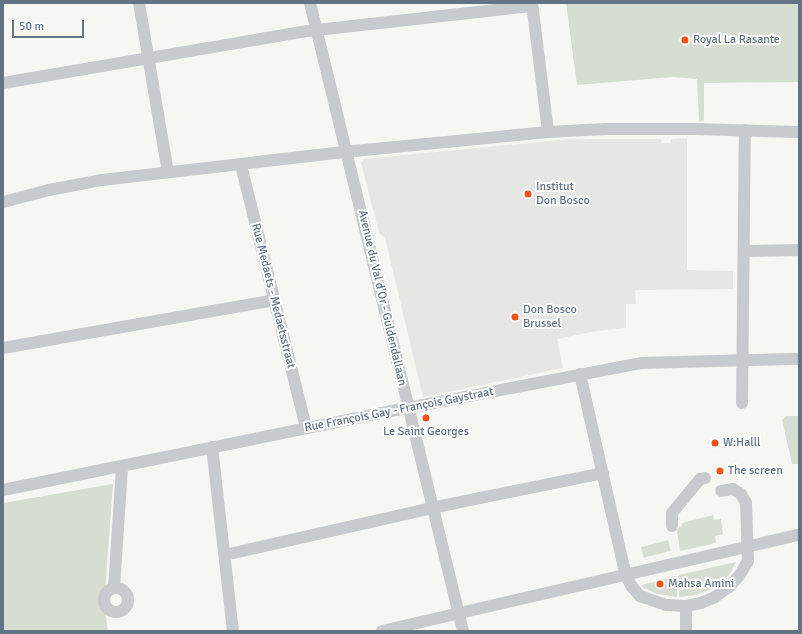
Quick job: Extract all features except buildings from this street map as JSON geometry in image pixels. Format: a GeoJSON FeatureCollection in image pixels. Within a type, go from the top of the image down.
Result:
{"type":"FeatureCollection","features":[{"type":"Feature","properties":{"kind":"street"},"geometry":{"type":"LineString","coordinates":[[139,3],[168,172]]}},
{"type":"Feature","properties":{"kind":"street","name":"Avenue du Val d'Or - Guldendallaan"},"geometry":{"type":"LineString","coordinates":[[310,3],[463,631]]}},
{"type":"Feature","properties":{"kind":"street"},"geometry":{"type":"LineString","coordinates":[[3,83],[316,30],[532,4],[548,132]]}},
{"type":"Feature","properties":{"kind":"street"},"geometry":{"type":"LineString","coordinates":[[3,202],[49,190],[102,180],[346,152],[548,132],[606,129],[799,132]]}},
{"type":"Feature","properties":{"kind":"street"},"geometry":{"type":"LineString","coordinates":[[742,403],[745,251],[745,130]]}},
{"type":"Feature","properties":{"kind":"street","name":"Rue Medaets - Medaetsstraat"},"geometry":{"type":"LineString","coordinates":[[241,165],[306,428]]}},
{"type":"Feature","properties":{"kind":"street"},"geometry":{"type":"LineString","coordinates":[[745,251],[799,250]]}},
{"type":"Feature","properties":{"kind":"street"},"geometry":{"type":"LineString","coordinates":[[3,348],[274,300]]}},
{"type":"Feature","properties":{"kind":"street","name":"Rue François Gay - François Gaystraat"},"geometry":{"type":"LineString","coordinates":[[3,490],[306,428],[641,363],[799,359]]}},
{"type":"Feature","properties":{"kind":"street"},"geometry":{"type":"LineString","coordinates":[[580,374],[626,576],[640,596],[666,605],[686,606],[701,603],[715,597],[729,588],[739,576],[748,561],[746,503],[741,494],[733,489],[721,491]]}},
{"type":"Feature","properties":{"kind":"street"},"geometry":{"type":"LineString","coordinates":[[212,447],[234,631]]}},
{"type":"Feature","properties":{"kind":"street"},"geometry":{"type":"LineString","coordinates":[[114,588],[122,466]]}},
{"type":"Feature","properties":{"kind":"street"},"geometry":{"type":"LineString","coordinates":[[225,555],[433,508],[603,473]]}},
{"type":"Feature","properties":{"kind":"street"},"geometry":{"type":"LineString","coordinates":[[672,526],[672,513],[700,479],[705,478]]}},
{"type":"Feature","properties":{"kind":"street"},"geometry":{"type":"LineString","coordinates":[[382,631],[799,535]]}},
{"type":"Feature","properties":{"kind":"street"},"geometry":{"type":"LineString","coordinates":[[686,606],[686,631]]}},
{"type":"Feature","properties":{"kind":"shaded area","name":"Royal La Rasante"},"geometry":{"type":"Polygon","coordinates":[[[566,3],[799,3],[799,82],[704,83],[704,121],[699,121],[697,79],[673,77],[577,85],[566,3]]]}},
{"type":"Feature","properties":{"kind":"shaded area"},"geometry":{"type":"Polygon","coordinates":[[[687,138],[687,270],[733,271],[733,289],[635,290],[636,304],[626,304],[626,328],[596,331],[557,339],[563,368],[423,397],[385,238],[379,233],[361,163],[364,159],[569,139],[661,139],[662,143],[670,143],[671,139],[687,138]]]}},
{"type":"Feature","properties":{"kind":"shaded area"},"geometry":{"type":"Polygon","coordinates":[[[786,416],[799,416],[799,464],[792,464],[782,420],[786,416]]]}},
{"type":"Feature","properties":{"kind":"shaded area"},"geometry":{"type":"Polygon","coordinates":[[[113,484],[104,605],[108,631],[3,631],[3,503],[113,484]]]}},
{"type":"Feature","properties":{"kind":"shaded area"},"geometry":{"type":"Polygon","coordinates":[[[713,515],[714,520],[721,519],[723,534],[715,536],[716,543],[680,551],[677,529],[682,526],[682,523],[713,515]]]}},
{"type":"Feature","properties":{"kind":"shaded area"},"geometry":{"type":"Polygon","coordinates":[[[668,540],[671,551],[644,558],[641,547],[668,540]]]}},
{"type":"Feature","properties":{"kind":"shaded area"},"geometry":{"type":"Polygon","coordinates":[[[736,562],[729,575],[712,589],[696,595],[679,597],[679,575],[736,562]]]}},
{"type":"Feature","properties":{"kind":"shaded area"},"geometry":{"type":"Polygon","coordinates":[[[677,576],[677,597],[657,594],[642,587],[642,585],[677,576]]]}},
{"type":"Feature","properties":{"kind":"place","name":"Royal La Rasante"},"geometry":{"type":"Point","coordinates":[685,40]}},
{"type":"Feature","properties":{"kind":"place","name":"Institut Don Bosco"},"geometry":{"type":"Point","coordinates":[528,194]}},
{"type":"Feature","properties":{"kind":"place","name":"Don Bosco Brussel"},"geometry":{"type":"Point","coordinates":[515,317]}},
{"type":"Feature","properties":{"kind":"place","name":"Le Saint Georges"},"geometry":{"type":"Point","coordinates":[426,418]}},
{"type":"Feature","properties":{"kind":"place","name":"W:Halll"},"geometry":{"type":"Point","coordinates":[715,443]}},
{"type":"Feature","properties":{"kind":"place","name":"The screen"},"geometry":{"type":"Point","coordinates":[720,471]}},
{"type":"Feature","properties":{"kind":"place","name":"Mahsa Amini"},"geometry":{"type":"Point","coordinates":[660,584]}}]}
